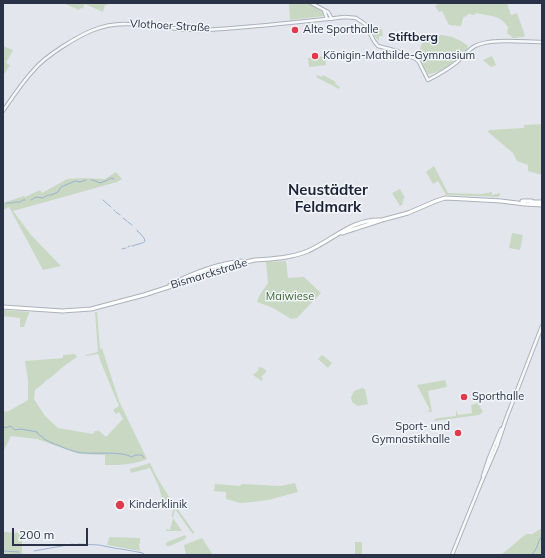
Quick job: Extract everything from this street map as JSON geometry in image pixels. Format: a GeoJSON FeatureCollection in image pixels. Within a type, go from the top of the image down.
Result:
{"type":"FeatureCollection","features":[{"type":"Feature","properties":{"kind":"main road","name":"Bismarckstraße"},"geometry":{"type":"LineString","coordinates":[[3,307],[62,311],[84,310],[106,306],[163,288],[208,268],[235,262],[297,255],[350,230],[408,214],[445,198],[525,204],[542,203]]}},
{"type":"Feature","properties":{"kind":"main road"},"geometry":{"type":"LineString","coordinates":[[522,201],[542,203]]}},
{"type":"Feature","properties":{"kind":"street"},"geometry":{"type":"LineString","coordinates":[[311,3],[330,14],[332,19]]}},
{"type":"Feature","properties":{"kind":"street"},"geometry":{"type":"LineString","coordinates":[[324,10],[327,19]]}},
{"type":"Feature","properties":{"kind":"street","name":"Vlothoer Straße"},"geometry":{"type":"LineString","coordinates":[[3,111],[23,82],[43,60],[82,34],[115,24],[201,30],[352,18],[362,22],[378,46],[400,52],[418,61],[428,80],[452,66],[471,48],[479,44],[490,41],[542,42]]}},
{"type":"Feature","properties":{"kind":"street"},"geometry":{"type":"LineString","coordinates":[[452,555],[497,446],[542,326]]}},
{"type":"Feature","properties":{"kind":"green space"},"geometry":{"type":"Polygon","coordinates":[[[63,3],[105,3],[109,5],[105,5],[103,12],[85,4],[82,9],[80,8],[79,10],[63,3]]]}},
{"type":"Feature","properties":{"kind":"green space"},"geometry":{"type":"Polygon","coordinates":[[[289,3],[307,3],[323,12],[324,16],[290,20],[289,3]]]}},
{"type":"Feature","properties":{"kind":"green space"},"geometry":{"type":"Polygon","coordinates":[[[440,3],[507,3],[511,15],[517,13],[525,36],[513,38],[507,33],[508,27],[502,20],[476,13],[474,15],[469,14],[463,18],[461,26],[449,25],[442,11],[439,12],[435,6],[440,3]]]}},
{"type":"Feature","properties":{"kind":"green space"},"geometry":{"type":"Polygon","coordinates":[[[382,29],[383,36],[379,36],[379,41],[374,36],[374,30],[382,29]]]}},
{"type":"Feature","properties":{"kind":"green space"},"geometry":{"type":"Polygon","coordinates":[[[441,35],[458,40],[468,46],[467,49],[444,68],[428,74],[420,60],[419,53],[421,45],[426,39],[441,35]]]}},
{"type":"Feature","properties":{"kind":"green space"},"geometry":{"type":"Polygon","coordinates":[[[3,46],[13,50],[6,63],[10,65],[3,76],[3,46]]]}},
{"type":"Feature","properties":{"kind":"green space"},"geometry":{"type":"Polygon","coordinates":[[[325,56],[326,65],[309,67],[308,58],[325,56]]]}},
{"type":"Feature","properties":{"kind":"green space"},"geometry":{"type":"Polygon","coordinates":[[[492,56],[496,65],[491,67],[483,60],[492,56]]]}},
{"type":"Feature","properties":{"kind":"green space"},"geometry":{"type":"Polygon","coordinates":[[[317,75],[322,77],[323,75],[336,82],[335,84],[340,87],[339,89],[316,77],[317,75]]]}},
{"type":"Feature","properties":{"kind":"green space"},"geometry":{"type":"Polygon","coordinates":[[[542,124],[542,175],[528,171],[528,165],[517,161],[513,153],[488,132],[489,130],[524,128],[524,125],[542,124]]]}},
{"type":"Feature","properties":{"kind":"green space"},"geometry":{"type":"Polygon","coordinates":[[[434,166],[448,193],[482,194],[492,192],[492,195],[500,193],[499,197],[446,195],[438,181],[433,184],[426,172],[434,166]]]}},
{"type":"Feature","properties":{"kind":"green space"},"geometry":{"type":"Polygon","coordinates":[[[116,172],[122,179],[117,182],[13,211],[31,235],[61,266],[43,270],[9,207],[3,210],[3,203],[24,196],[25,197],[40,190],[42,193],[67,179],[105,179],[116,172]]]}},
{"type":"Feature","properties":{"kind":"green space"},"geometry":{"type":"Polygon","coordinates":[[[400,189],[405,198],[402,202],[403,204],[400,206],[392,193],[400,189]]]}},
{"type":"Feature","properties":{"kind":"green space"},"geometry":{"type":"Polygon","coordinates":[[[512,233],[523,235],[520,250],[509,248],[512,233]]]}},
{"type":"Feature","properties":{"kind":"green space","name":"Maiwiese"},"geometry":{"type":"Polygon","coordinates":[[[286,261],[288,278],[304,277],[321,293],[297,318],[291,319],[273,308],[257,302],[259,296],[268,283],[266,262],[286,261]]]}},
{"type":"Feature","properties":{"kind":"green space"},"geometry":{"type":"Polygon","coordinates":[[[3,310],[29,312],[24,327],[20,327],[20,318],[3,316],[3,310]]]}},
{"type":"Feature","properties":{"kind":"green space"},"geometry":{"type":"Polygon","coordinates":[[[95,312],[97,312],[100,349],[102,348],[119,401],[147,459],[132,464],[105,465],[105,455],[79,454],[37,439],[11,436],[3,452],[3,411],[7,412],[28,400],[28,380],[25,361],[63,358],[63,355],[75,354],[77,357],[35,390],[34,399],[45,416],[58,428],[93,434],[98,430],[106,437],[123,419],[119,412],[116,414],[113,410],[119,406],[98,354],[86,356],[98,352],[95,312]]]}},
{"type":"Feature","properties":{"kind":"green space"},"geometry":{"type":"Polygon","coordinates":[[[322,355],[332,363],[328,368],[318,359],[322,355]]]}},
{"type":"Feature","properties":{"kind":"green space"},"geometry":{"type":"Polygon","coordinates":[[[260,367],[266,371],[266,373],[261,377],[263,378],[262,381],[253,375],[260,367]]]}},
{"type":"Feature","properties":{"kind":"green space"},"geometry":{"type":"Polygon","coordinates":[[[445,380],[447,387],[428,391],[432,412],[426,411],[430,410],[417,385],[445,380]]]}},
{"type":"Feature","properties":{"kind":"green space"},"geometry":{"type":"Polygon","coordinates":[[[362,388],[365,389],[368,404],[358,406],[352,402],[351,397],[354,391],[362,388]]]}},
{"type":"Feature","properties":{"kind":"green space"},"geometry":{"type":"Polygon","coordinates":[[[478,403],[483,412],[479,415],[434,421],[437,418],[456,416],[456,410],[458,415],[472,413],[471,405],[478,403]]]}},
{"type":"Feature","properties":{"kind":"green space"},"geometry":{"type":"Polygon","coordinates":[[[150,463],[165,490],[194,534],[175,509],[173,518],[172,517],[173,505],[163,502],[159,487],[150,468],[131,473],[130,469],[150,463]]]}},
{"type":"Feature","properties":{"kind":"green space"},"geometry":{"type":"Polygon","coordinates":[[[295,483],[298,492],[268,500],[252,502],[240,503],[226,499],[226,492],[214,491],[215,484],[240,486],[242,484],[280,486],[295,483]]]}},
{"type":"Feature","properties":{"kind":"green space"},"geometry":{"type":"Polygon","coordinates":[[[173,518],[182,531],[166,530],[170,530],[173,518]]]}},
{"type":"Feature","properties":{"kind":"green space"},"geometry":{"type":"Polygon","coordinates":[[[542,528],[542,555],[501,555],[526,534],[532,534],[542,528]]]}},
{"type":"Feature","properties":{"kind":"green space"},"geometry":{"type":"Polygon","coordinates":[[[3,532],[22,533],[22,555],[3,555],[3,532]]]}},
{"type":"Feature","properties":{"kind":"green space"},"geometry":{"type":"Polygon","coordinates":[[[185,535],[185,539],[170,546],[166,546],[167,542],[185,535]]]}},
{"type":"Feature","properties":{"kind":"green space"},"geometry":{"type":"Polygon","coordinates":[[[110,537],[140,538],[140,551],[107,545],[110,537]]]}},
{"type":"Feature","properties":{"kind":"green space"},"geometry":{"type":"Polygon","coordinates":[[[202,538],[213,555],[186,555],[184,545],[202,538]]]}},
{"type":"Feature","properties":{"kind":"green space"},"geometry":{"type":"Polygon","coordinates":[[[355,542],[362,542],[362,555],[355,555],[355,542]]]}},
{"type":"Feature","properties":{"kind":"waterway"},"geometry":{"type":"LineString","coordinates":[[91,180],[100,183],[111,178],[114,179]]}},
{"type":"Feature","properties":{"kind":"waterway"},"geometry":{"type":"LineString","coordinates":[[31,200],[36,197],[43,198],[58,192],[61,187],[75,181],[80,182],[86,180]]}},
{"type":"Feature","properties":{"kind":"waterway"},"geometry":{"type":"LineString","coordinates":[[6,203],[25,200]]}},
{"type":"Feature","properties":{"kind":"waterway"},"geometry":{"type":"LineString","coordinates":[[103,200],[111,207]]}},
{"type":"Feature","properties":{"kind":"waterway"},"geometry":{"type":"LineString","coordinates":[[116,212],[120,215]]}},
{"type":"Feature","properties":{"kind":"waterway"},"geometry":{"type":"LineString","coordinates":[[123,218],[127,221]]}},
{"type":"Feature","properties":{"kind":"waterway"},"geometry":{"type":"LineString","coordinates":[[128,222],[132,225]]}},
{"type":"Feature","properties":{"kind":"waterway"},"geometry":{"type":"LineString","coordinates":[[139,232],[144,238],[145,241],[143,243]]}},
{"type":"Feature","properties":{"kind":"waterway"},"geometry":{"type":"LineString","coordinates":[[132,246],[142,243]]}},
{"type":"Feature","properties":{"kind":"waterway"},"geometry":{"type":"LineString","coordinates":[[122,249],[126,248]]}},
{"type":"Feature","properties":{"kind":"waterway"},"geometry":{"type":"LineString","coordinates":[[3,425],[5,428],[10,426],[15,430],[21,429],[37,432],[44,439],[77,452],[116,453],[132,457],[135,455],[142,455],[144,458]]}},
{"type":"Feature","properties":{"kind":"waterway"},"geometry":{"type":"LineString","coordinates":[[531,555],[535,551],[542,536]]}},
{"type":"Feature","properties":{"kind":"waterway"},"geometry":{"type":"LineString","coordinates":[[34,551],[73,544]]}},
{"type":"Feature","properties":{"kind":"waterway"},"geometry":{"type":"LineString","coordinates":[[78,544],[99,545],[143,553],[145,555]]}},
{"type":"Feature","properties":{"kind":"waterway"},"geometry":{"type":"LineString","coordinates":[[3,551],[19,552]]}},
{"type":"Feature","properties":{"kind":"place","name":"Alte Sporthalle"},"geometry":{"type":"Point","coordinates":[295,30]}},
{"type":"Feature","properties":{"kind":"place","name":"Königin-Mathilde-Gymnasium"},"geometry":{"type":"Point","coordinates":[315,56]}},
{"type":"Feature","properties":{"kind":"place","name":"Sporthalle"},"geometry":{"type":"Point","coordinates":[464,397]}},
{"type":"Feature","properties":{"kind":"place","name":"Sport- und Gymnastikhalle"},"geometry":{"type":"Point","coordinates":[458,433]}},
{"type":"Feature","properties":{"kind":"place","name":"Kinderklinik"},"geometry":{"type":"Point","coordinates":[120,505]}},
{"type":"Feature","properties":{"kind":"district","name":"Stiftberg"},"geometry":{"type":"Point","coordinates":[413,37]}},
{"type":"Feature","properties":{"kind":"district","name":"Neustädter Feldmark"},"geometry":{"type":"Point","coordinates":[328,198]}}]}
